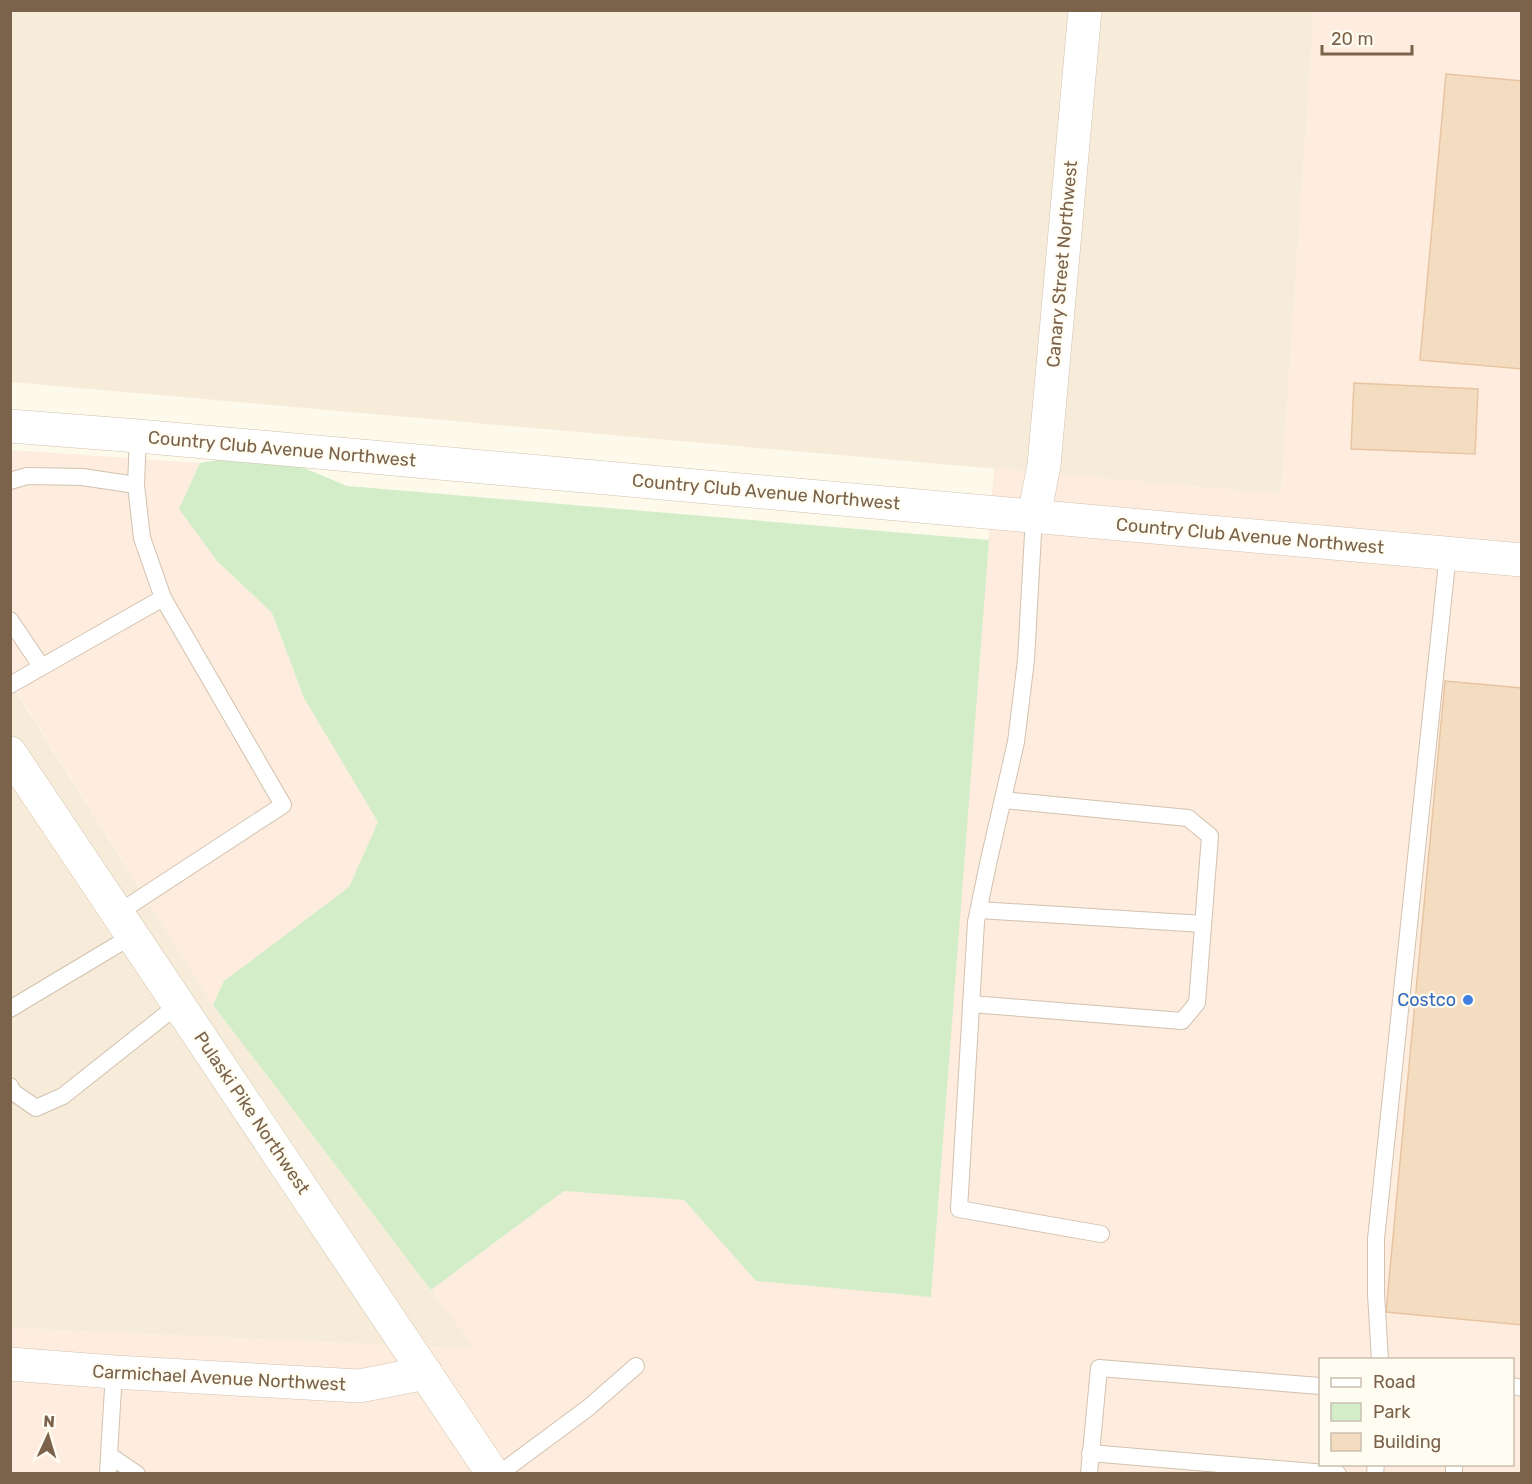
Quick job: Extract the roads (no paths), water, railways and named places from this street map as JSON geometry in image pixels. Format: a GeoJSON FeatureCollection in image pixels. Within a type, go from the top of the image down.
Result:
{"type":"FeatureCollection","features":[{"type":"Feature","properties":{"kind":"street","name":"Canary Street Northwest"},"geometry":{"type":"LineString","coordinates":[[1034,516],[1045,453],[1085,10]]}},
{"type":"Feature","properties":{"kind":"street","name":"Country Club Avenue Northwest"},"geometry":{"type":"LineString","coordinates":[[10,426],[1521,560]]}},
{"type":"Feature","properties":{"kind":"street","name":"Pulaski Pike Northwest"},"geometry":{"type":"LineString","coordinates":[[10,753],[493,1473]]}},
{"type":"Feature","properties":{"kind":"street","name":"Carmichael Avenue Northwest"},"geometry":{"type":"LineString","coordinates":[[10,1364],[359,1386],[426,1373]]}},
{"type":"Feature","properties":{"kind":"lane"},"geometry":{"type":"LineString","coordinates":[[10,1009],[284,805],[163,598],[142,537],[136,485],[138,436]]}},
{"type":"Feature","properties":{"kind":"lane"},"geometry":{"type":"LineString","coordinates":[[10,481],[27,476],[82,477],[136,485]]}},
{"type":"Feature","properties":{"kind":"lane"},"geometry":{"type":"LineString","coordinates":[[1034,516],[1026,660],[1016,742],[976,922],[959,1209],[1101,1234]]}},
{"type":"Feature","properties":{"kind":"lane"},"geometry":{"type":"LineString","coordinates":[[1380,1358],[1376,1239],[1448,553]]}},
{"type":"Feature","properties":{"kind":"lane"},"geometry":{"type":"LineString","coordinates":[[10,685],[163,598]]}},
{"type":"Feature","properties":{"kind":"lane"},"geometry":{"type":"LineString","coordinates":[[10,620],[41,666]]}},
{"type":"Feature","properties":{"kind":"lane"},"geometry":{"type":"LineString","coordinates":[[971,1004],[1182,1021],[1197,1003],[1210,836],[1188,818],[1003,800]]}},
{"type":"Feature","properties":{"kind":"lane"},"geometry":{"type":"LineString","coordinates":[[979,910],[1203,924]]}},
{"type":"Feature","properties":{"kind":"lane"},"geometry":{"type":"LineString","coordinates":[[10,1086],[13,1092],[36,1108],[63,1096],[179,1004]]}},
{"type":"Feature","properties":{"kind":"lane"},"geometry":{"type":"LineString","coordinates":[[499,1473],[588,1407],[636,1366]]}},
{"type":"Feature","properties":{"kind":"lane"},"geometry":{"type":"LineString","coordinates":[[1089,1473],[1099,1368],[1319,1386]]}},
{"type":"Feature","properties":{"kind":"lane"},"geometry":{"type":"LineString","coordinates":[[108,1473],[114,1372]]}},
{"type":"Feature","properties":{"kind":"lane"},"geometry":{"type":"LineString","coordinates":[[1090,1453],[1338,1473]]}},
{"type":"Feature","properties":{"kind":"lane"},"geometry":{"type":"LineString","coordinates":[[109,1455],[137,1473]]}},
{"type":"Feature","properties":{"kind":"place","name":"Costco"},"geometry":{"type":"Point","coordinates":[1468,1000]}}]}
